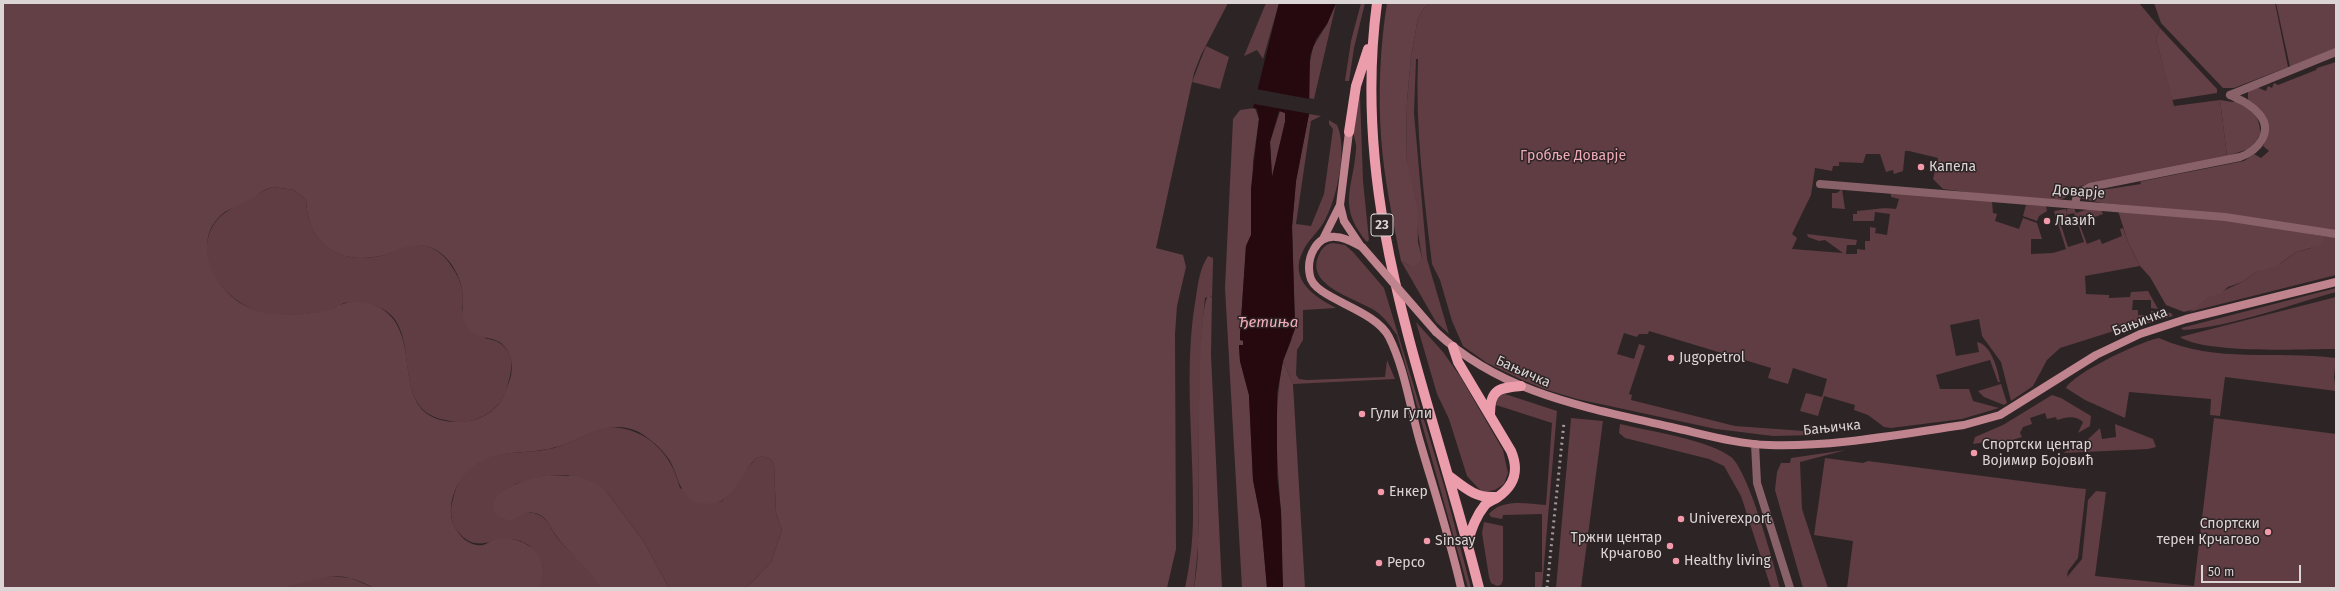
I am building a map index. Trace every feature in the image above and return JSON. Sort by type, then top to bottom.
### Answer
[{"type":"main road","name":"23","points":[[1377,3],[1373,35],[1370,110],[1383,230],[1409,343],[1468,541],[1479,588]]},
{"type":"main road","points":[[1349,132],[1356,86],[1373,35]]},
{"type":"main road","points":[[1453,348],[1458,362],[1511,451],[1516,466],[1513,482],[1497,497],[1487,503],[1480,511],[1468,541]]},
{"type":"main road","points":[[1490,414],[1490,401],[1493,395],[1503,388],[1520,386]]},
{"type":"main road","points":[[1449,476],[1473,495],[1483,498],[1497,497]]},
{"type":"street","points":[[2075,203],[2078,193],[2090,187],[2240,157],[2252,152],[2262,142],[2264,134],[2263,121],[2255,109],[2230,95],[2336,52]]},
{"type":"street","name":"Бањичка","points":[[1349,132],[1340,206],[1344,221],[1362,247],[1436,332],[1453,348],[1489,372],[1520,386],[1574,405],[1755,444],[1802,445],[1838,442],[1964,425],[1985,420],[2004,412],[2096,354],[2140,334],[2186,319],[2336,282]]},
{"type":"street","name":"Доварје","points":[[1820,184],[1949,193],[2035,203],[2075,203],[2225,217],[2336,234]]},
{"type":"street","points":[[1340,206],[1323,239],[1316,247],[1310,259],[1309,272],[1312,282],[1319,289],[1372,317],[1388,336],[1402,374],[1461,588]]},
{"type":"street","name":"Бањичка","points":[[1323,239],[1330,237],[1344,238],[1362,247]]},
{"type":"street","points":[[1755,444],[1757,483],[1790,588]]},
{"type":"green space","points":[[1266,3],[1279,3],[1263,59],[1257,50],[1244,56]]},
{"type":"green space","points":[[1361,3],[1365,3],[1354,48],[1349,81],[1345,81],[1351,41]]},
{"type":"green space","name":"Гробље Доварје","points":[[1431,3],[2139,3],[2160,28],[2156,39],[2174,106],[2220,100],[2227,156],[2080,186],[2065,198],[2057,200],[1997,196],[1943,189],[1933,179],[1938,158],[1909,151],[1905,151],[1903,171],[1894,174],[1893,170],[1886,172],[1880,154],[1866,154],[1863,163],[1839,162],[1839,166],[1833,166],[1832,171],[1815,168],[1811,195],[1792,234],[1797,238],[1792,249],[1843,253],[1825,240],[1819,241],[1808,237],[1807,234],[1857,240],[1856,245],[1847,245],[1846,254],[1857,254],[1857,249],[1865,250],[1865,241],[1870,241],[1870,227],[1876,228],[1875,233],[1887,235],[1890,214],[1875,212],[1874,221],[1853,221],[1853,214],[1857,214],[1857,211],[1882,208],[1896,209],[1899,199],[1891,197],[1891,192],[1992,201],[1993,213],[1997,214],[1995,221],[2019,229],[2023,218],[2037,223],[2042,239],[2031,239],[2031,254],[2053,253],[2066,249],[2054,211],[2066,209],[2066,213],[2067,209],[2074,208],[2076,213],[2088,209],[2101,209],[2103,214],[2079,223],[2087,244],[2100,239],[2102,244],[2122,236],[2120,229],[2123,228],[2140,266],[2085,276],[2086,294],[2109,295],[2109,298],[2130,297],[2131,292],[2148,291],[2158,309],[2151,308],[2151,300],[2133,300],[2132,310],[2138,310],[2138,315],[2151,315],[2151,311],[2171,313],[2173,316],[2142,325],[2117,330],[2060,348],[2047,360],[2033,386],[2011,401],[2001,362],[1982,336],[1979,319],[1950,325],[1956,356],[1979,352],[1977,342],[1982,344],[1990,352],[1993,358],[2000,382],[1998,382],[1990,360],[1936,375],[1940,389],[1969,389],[1973,401],[1999,408],[1962,419],[1891,428],[1884,427],[1868,415],[1854,410],[1855,405],[1824,396],[1818,416],[1800,411],[1806,393],[1822,397],[1827,379],[1793,368],[1788,384],[1768,378],[1771,368],[1649,331],[1648,334],[1639,334],[1637,337],[1624,333],[1617,354],[1634,359],[1639,344],[1645,346],[1629,394],[1632,395],[1631,400],[1735,426],[1804,431],[1806,424],[1817,427],[1819,431],[1816,435],[1773,436],[1716,429],[1577,399],[1544,389],[1487,363],[1463,346],[1452,321],[1440,280],[1432,264],[1421,162],[1417,85],[1418,59],[1416,59],[1414,113],[1427,259],[1449,334],[1436,322],[1401,261],[1410,266],[1422,258],[1406,157],[1407,101],[1411,57],[1418,18],[1424,8]],"holes":[[[2074,213],[2084,242],[2068,247],[2060,222],[2067,219],[2067,215]]]},
{"type":"green space","points":[[1336,4],[1314,99],[1308,98],[1309,67],[1313,47],[1327,24]]},
{"type":"green space","points":[[1206,46],[1229,57],[1220,89],[1192,82]]},
{"type":"green space","points":[[1360,95],[1363,181],[1369,240],[1367,242],[1352,218],[1349,197],[1356,147],[1354,131]]},
{"type":"green space","points":[[1280,111],[1285,113],[1285,122],[1272,177],[1270,142]]},
{"type":"green space","points":[[1309,114],[1321,116],[1311,121],[1296,224],[1311,226],[1324,194],[1333,129],[1329,124],[1329,120],[1337,125],[1340,135],[1341,160],[1337,187],[1329,212],[1322,226],[1303,251],[1299,261],[1299,271],[1301,279],[1312,293],[1336,308],[1303,310],[1303,340],[1297,350],[1296,375],[1299,379],[1307,380],[1385,377],[1387,360],[1395,379],[1293,384],[1283,361],[1291,341],[1295,321],[1292,227],[1296,181]]},
{"type":"green space","points":[[273,187],[294,190],[306,200],[312,228],[319,239],[328,248],[339,254],[365,258],[385,255],[403,247],[423,245],[433,249],[446,258],[460,282],[463,293],[462,310],[475,328],[485,338],[496,341],[508,352],[511,370],[504,395],[496,407],[484,416],[475,420],[462,422],[445,420],[427,413],[416,400],[410,384],[401,331],[392,317],[378,307],[344,303],[330,310],[317,313],[276,315],[260,312],[245,305],[230,295],[219,282],[211,268],[207,252],[209,236],[217,220],[227,211]]},
{"type":"green space","points":[[1842,189],[1845,209],[1832,208],[1832,193],[1837,193]]},
{"type":"green space","points":[[2026,205],[2046,206],[2047,211],[2039,216],[2037,221],[2023,216]]},
{"type":"green space","points":[[2323,236],[2336,237],[2336,275],[2189,312],[2208,298],[2242,282],[2256,272],[2281,263],[2296,252],[2311,248]]},
{"type":"green space","points":[[1333,243],[1345,245],[1353,252],[1384,288],[1445,489],[1471,588],[1468,588],[1397,335],[1377,312],[1336,291],[1320,276],[1316,267],[1318,257],[1324,247]]},
{"type":"green space","points":[[1208,256],[1213,258],[1212,298],[1211,296],[1205,298],[1202,331],[1199,416],[1198,547],[1194,588],[1185,588],[1191,552],[1193,525],[1190,351],[1192,324],[1199,281],[1201,271]]},
{"type":"green space","points":[[2336,288],[2336,292],[2260,315],[2220,325],[2183,330],[2181,328]]},
{"type":"green space","points":[[2336,297],[2336,349],[2279,350],[2232,348],[2211,346],[2180,337]]},
{"type":"green space","points":[[1416,322],[1443,352],[1460,376],[1503,450],[1508,473],[1504,484],[1495,490],[1484,492],[1479,489],[1467,476],[1449,419],[1437,394]]},
{"type":"green space","points":[[2159,338],[2181,346],[2224,354],[2291,355],[2336,358],[2334,377],[2336,391],[2225,377],[2220,416],[2210,415],[2211,399],[2129,392],[2125,418],[2085,400],[2066,388],[2081,374],[2094,366],[2124,351],[2150,340]]},
{"type":"green space","points":[[2001,384],[2007,403],[2004,405],[1984,397],[1978,391]]},
{"type":"green space","points":[[1502,393],[1557,411],[1542,588],[1535,588],[1535,572],[1542,572],[1542,514],[1503,515],[1502,519],[1491,517],[1489,514],[1495,509],[1508,504],[1523,503],[1546,505],[1552,423],[1496,405],[1497,398]]},
{"type":"green space","points":[[2052,395],[2061,398],[2091,416],[2090,426],[2078,433],[2083,422],[2077,418],[2071,417],[2057,420],[2056,417],[2047,419],[2045,413],[2030,418],[2032,424],[2023,427],[2020,433],[2022,437],[1994,446],[1992,441],[1973,444],[1975,437],[2003,425]]},
{"type":"green space","points":[[1571,418],[1603,421],[1581,588],[1556,588]]},
{"type":"green space","points":[[2214,418],[2336,434],[2336,588],[1847,588],[1853,541],[1814,535],[1825,458],[1863,463],[1868,461],[2086,489],[2078,558],[2068,571],[2067,577],[2082,559],[2088,500],[2096,491],[2106,492],[2095,576],[2194,586]]},
{"type":"green space","points":[[1620,424],[1694,441],[1721,451],[1731,457],[1738,466],[1753,498],[1780,588],[1771,588],[1741,496],[1724,466],[1709,459],[1625,438],[1619,433]]},
{"type":"green space","points":[[2115,424],[2153,439],[2156,447],[2148,449],[2063,453],[2085,442],[2100,428],[2102,439],[2116,437]]},
{"type":"green space","points":[[610,427],[635,432],[656,445],[671,464],[680,488],[707,504],[722,501],[756,458],[764,457],[771,460],[774,465],[776,513],[782,530],[771,562],[753,581],[744,588],[669,588],[644,542],[606,491],[568,475],[547,475],[515,484],[494,503],[495,512],[518,517],[520,513],[526,512],[539,515],[544,518],[559,540],[592,574],[600,588],[541,588],[543,567],[538,557],[528,545],[519,540],[510,539],[477,543],[469,541],[461,535],[455,527],[451,514],[453,499],[460,481],[469,468],[480,460],[493,456],[554,448]]},
{"type":"green space","points":[[1846,450],[1800,462],[1802,509],[1828,588],[1803,588],[1775,490],[1777,472],[1781,463],[1790,463],[1791,458]]},
{"type":"green space","points":[[1484,522],[1503,526],[1503,580],[1501,585],[1497,586],[1491,583],[1489,577],[1482,533]]},
{"type":"green space","points":[[330,576],[351,578],[374,588],[283,588],[310,579]]},
{"type":"shaded area","points":[[3,3],[1228,3],[1201,55],[1194,73],[1156,248],[1183,255],[1186,267],[1177,306],[1175,334],[1176,549],[1167,588],[744,588],[753,581],[771,562],[782,530],[776,513],[774,465],[771,460],[764,457],[756,458],[736,487],[724,499],[717,503],[698,503],[691,500],[686,495],[668,458],[651,440],[639,432],[628,428],[617,427],[596,431],[556,447],[493,456],[472,468],[462,478],[456,488],[451,505],[451,515],[452,521],[459,534],[470,543],[476,545],[483,545],[504,538],[526,544],[537,554],[541,561],[543,570],[541,588],[374,588],[349,578],[338,576],[283,588],[3,588]],"holes":[[[273,187],[294,190],[306,200],[312,228],[319,239],[328,248],[338,254],[365,258],[380,256],[406,247],[419,245],[434,249],[446,258],[459,277],[463,300],[462,310],[466,326],[479,336],[498,341],[503,345],[510,356],[512,369],[509,382],[502,399],[491,412],[476,419],[455,422],[434,418],[421,408],[413,393],[403,341],[397,324],[385,311],[375,305],[363,302],[351,302],[339,305],[329,310],[306,314],[273,314],[252,309],[242,304],[223,287],[215,276],[207,252],[208,239],[212,227],[220,216],[228,210]]]},
{"type":"shaded area","points":[[1387,3],[1431,3],[1424,8],[1418,18],[1411,57],[1407,101],[1406,157],[1417,207],[1418,242],[1422,258],[1417,266],[1410,266],[1401,261],[1389,200],[1382,153],[1380,120],[1380,70]]},
{"type":"shaded area","points":[[2154,3],[2275,3],[2288,67],[2234,88],[2223,88],[2161,23]]},
{"type":"shaded area","points":[[2276,3],[2336,3],[2336,49],[2290,67]]},
{"type":"shaded area","points":[[2160,28],[2217,89],[2217,93],[2172,100],[2156,39]]},
{"type":"shaded area","points":[[2336,62],[2336,231],[2234,215],[2103,203],[2082,199],[2082,196],[2089,192],[2141,184],[2140,182],[2143,181],[2244,161],[2254,154],[2261,158],[2269,151],[2263,146],[2267,135],[2248,99],[2248,91],[2256,87],[2266,91],[2268,86],[2272,88],[2274,83],[2278,85],[2316,70],[2317,68]]},
{"type":"shaded area","points":[[2220,100],[2236,101],[2250,110],[2257,118],[2259,122],[2260,134],[2252,148],[2227,156]]},
{"type":"shaded area","points":[[1255,108],[1259,119],[1253,161],[1251,235],[1246,246],[1240,335],[1244,341],[1243,345],[1239,345],[1240,361],[1249,395],[1253,480],[1261,520],[1267,588],[1242,588],[1225,288],[1233,119],[1240,110]]},
{"type":"shaded area","points":[[2118,211],[2230,220],[2323,236],[2324,240],[2321,245],[2296,252],[2275,267],[2256,272],[2242,282],[2228,287],[2220,294],[2208,298],[2195,309],[2184,312],[2166,305],[2150,277],[2140,266],[2128,242]]},
{"type":"shaded area","points":[[1209,295],[1212,298],[1211,355],[1222,588],[1194,588],[1198,551],[1200,370],[1205,307]]},
{"type":"shaded area","points":[[1283,361],[1293,384],[1305,588],[1283,588],[1277,417]]},
{"type":"shaded area","points":[[547,475],[578,476],[598,484],[606,491],[644,542],[669,588],[600,588],[592,575],[560,540],[546,520],[541,516],[529,512],[510,521],[497,516],[494,507],[495,499],[501,493],[509,487],[519,483]]},
{"type":"water","name":"Ђетиња","points":[[1279,3],[1336,3],[1327,24],[1316,39],[1310,56],[1309,114],[1296,181],[1292,227],[1295,329],[1283,361],[1277,393],[1277,476],[1281,512],[1283,588],[1267,588],[1261,520],[1253,480],[1249,395],[1240,361],[1239,345],[1243,345],[1243,341],[1240,340],[1240,335],[1246,246],[1251,235],[1251,188],[1259,119],[1257,109],[1253,108]],"holes":[[[1279,111],[1285,113],[1285,122],[1272,177],[1270,142]]]},
{"type":"pier","points":[[1256,89],[1310,99],[1311,114],[1254,104]]},
{"type":"railway","points":[[1547,588],[1564,422]]},
{"type":"place","name":"Капела","points":[[1921,167]]},
{"type":"place","name":"Лазић","points":[[2047,221]]},
{"type":"place","name":"Jugopetrol","points":[[1671,358]]},
{"type":"place","name":"Гули Гули","points":[[1362,414]]},
{"type":"place","name":"Спортски центар Војимир Бојовић","points":[[1974,453]]},
{"type":"place","name":"Енкер","points":[[1381,492]]},
{"type":"place","name":"Univerexport","points":[[1681,519]]},
{"type":"place","name":"Спортски терен Крчагово","points":[[2268,532]]},
{"type":"place","name":"Sinsay","points":[[1427,541]]},
{"type":"place","name":"Тржни центар Крчагово","points":[[1670,546]]},
{"type":"place","name":"Healthy living","points":[[1676,561]]},
{"type":"place","name":"Pepco","points":[[1379,563]]}]
